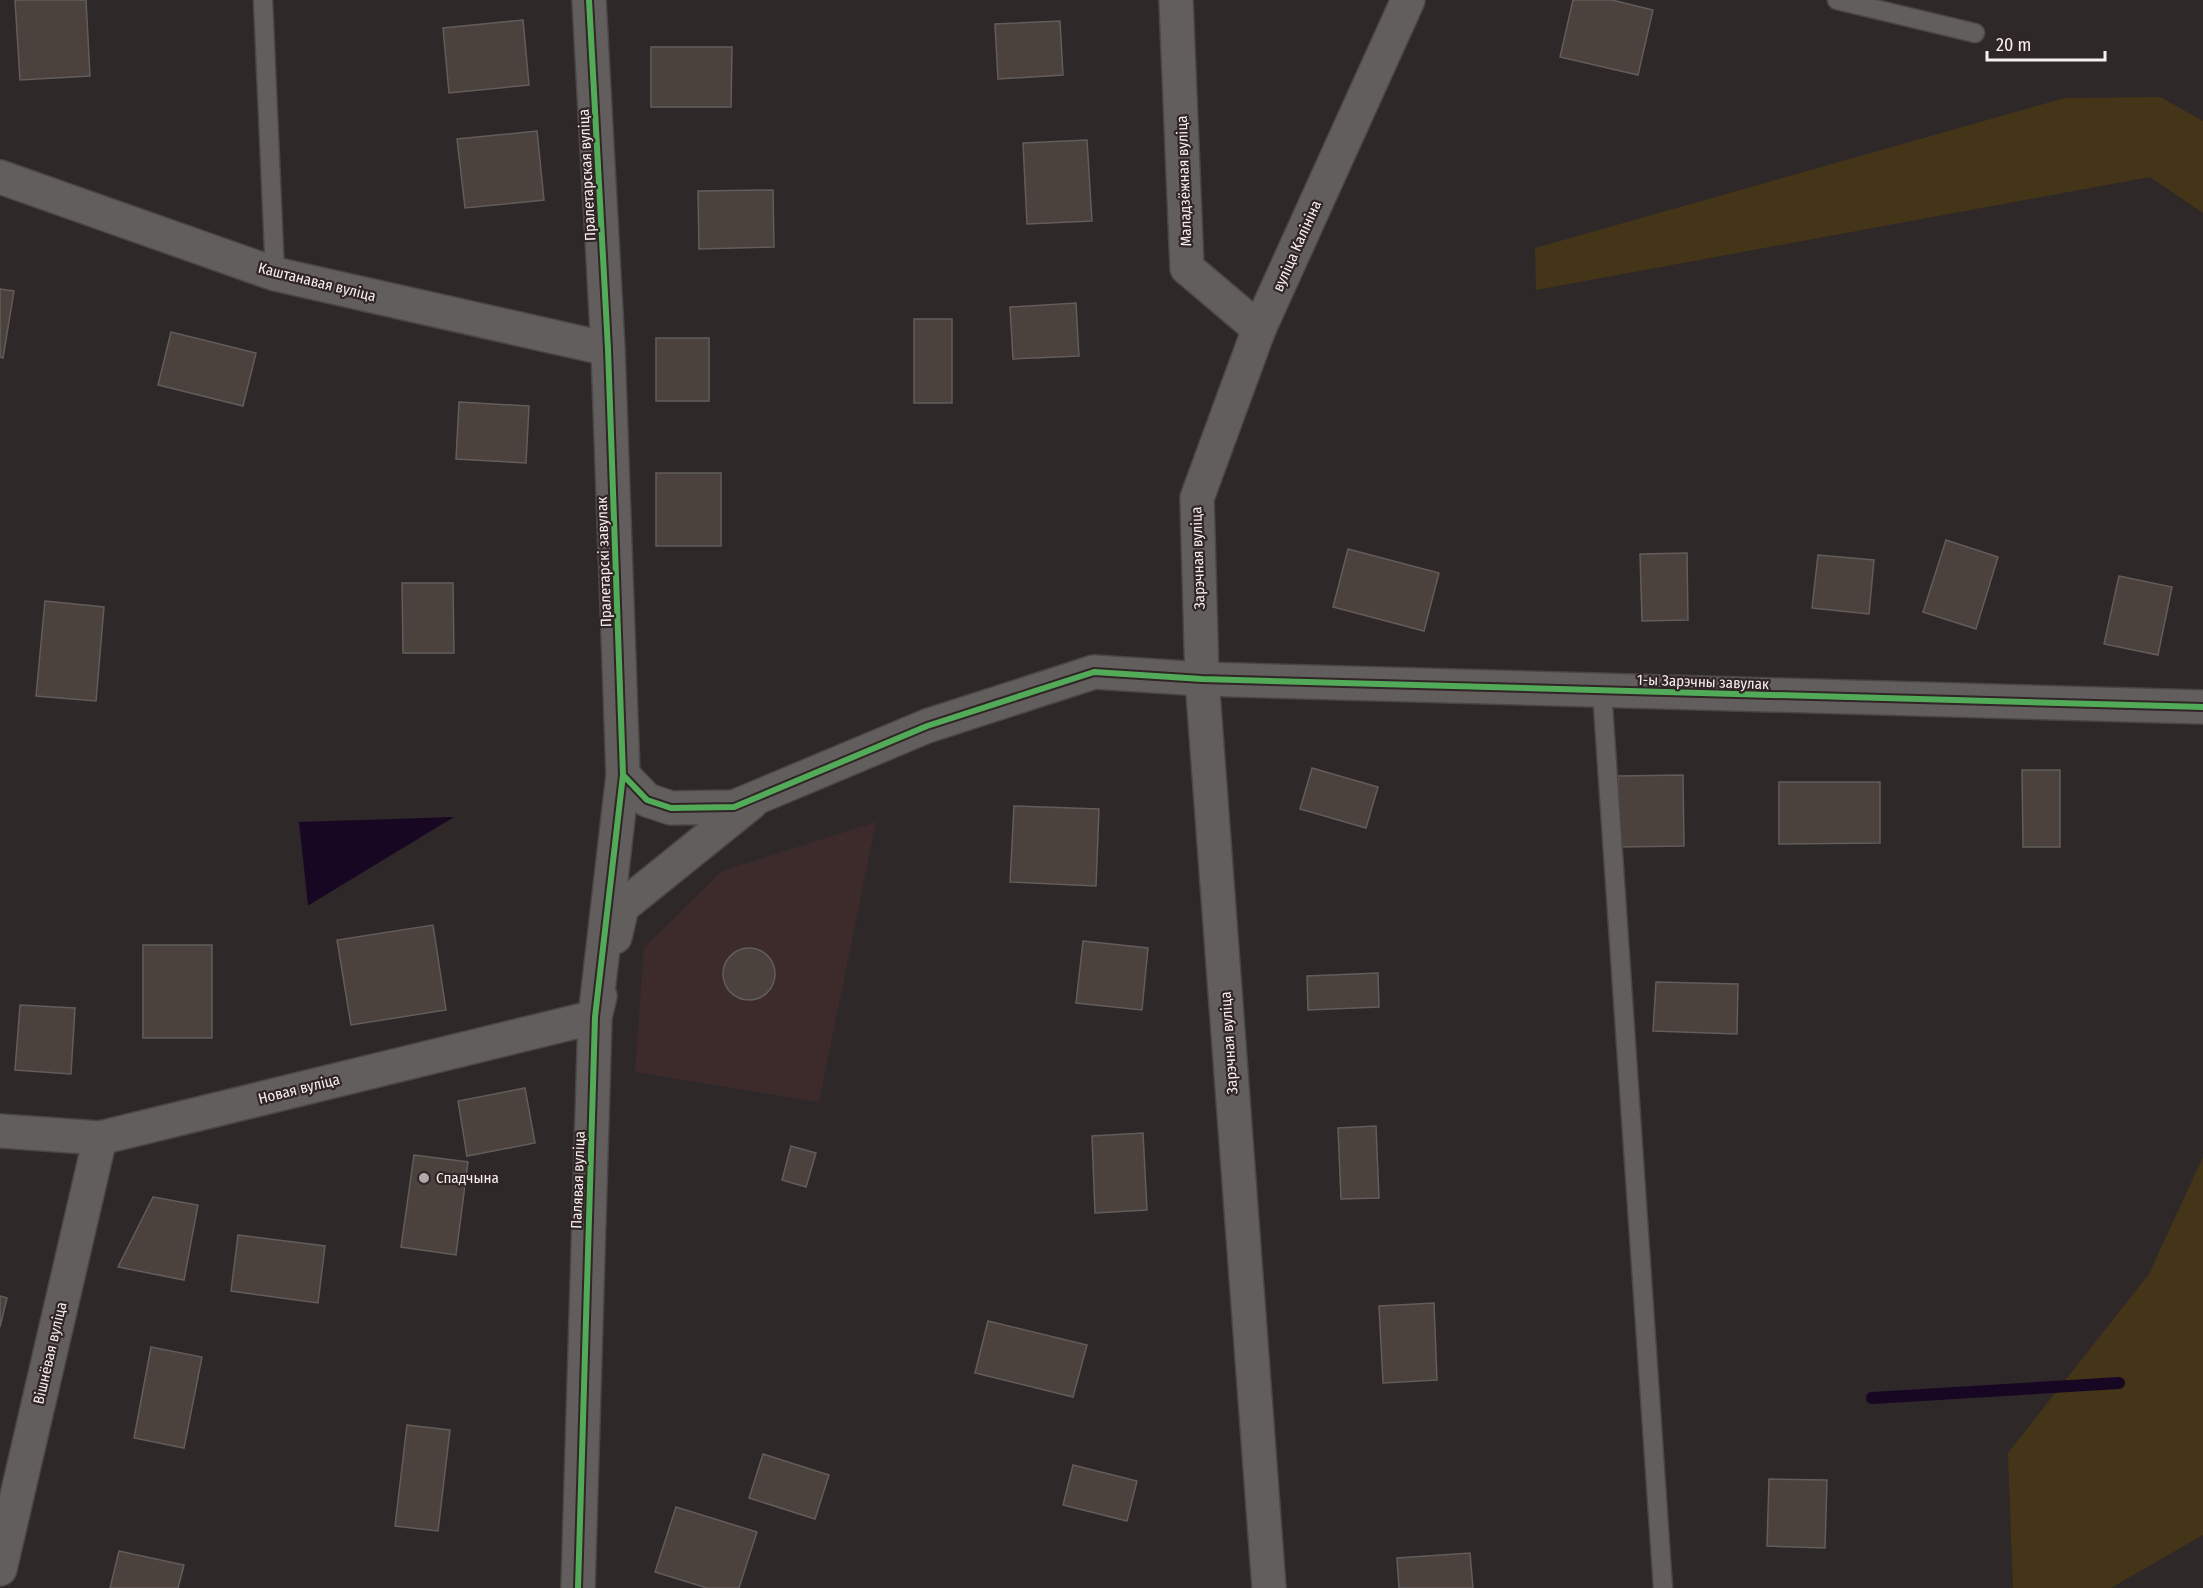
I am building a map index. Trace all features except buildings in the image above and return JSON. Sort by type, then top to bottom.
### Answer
[{"type":"street","name":"Пралетарская вуліца","points":[[590,0],[608,349]]},
{"type":"street","name":"Маладзёжная вуліца","points":[[1176,0],[1187,268],[1260,329]]},
{"type":"street","name":"вуліца Калініна","points":[[1197,498],[1260,329],[1408,0]]},
{"type":"street","name":"Каштанавая вуліца","points":[[0,177],[275,274],[608,349]]},
{"type":"street","name":"Пралетарскі завулак","points":[[608,349],[623,775]]},
{"type":"street","name":"Зарэчная вуліца","points":[[1197,498],[1202,680],[1269,1588]]},
{"type":"street","name":"1-ы Зарэчны завулак","points":[[754,801],[927,726],[1094,672],[1202,680],[2203,707]]},
{"type":"street","points":[[623,775],[647,800],[671,808],[734,807],[754,801]]},
{"type":"street","name":"Палявая вуліца","points":[[578,1588],[595,1017],[623,775]]},
{"type":"street","points":[[595,1017],[622,907],[754,801]]},
{"type":"street","name":"Новая вуліца","points":[[0,1131],[100,1138],[595,1017]]},
{"type":"street","name":"Вішнёвая вуліца","points":[[0,1569],[100,1138]]},
{"type":"lane","points":[[263,0],[275,274]]},
{"type":"lane","points":[[1837,0],[1975,33]]},
{"type":"lane","points":[[1602,691],[1662,1588]]},
{"type":"shaded area","points":[[2160,97],[2203,121],[2203,213],[2150,177],[1536,290],[1535,248],[2065,98]]},
{"type":"shaded area","points":[[454,817],[309,905],[308,905],[299,822]]},
{"type":"shaded area","points":[[876,822],[819,1102],[635,1072],[644,948],[722,871]]},
{"type":"shaded area","points":[[2203,1157],[2203,1535],[2111,1588],[2013,1588],[2008,1453],[2149,1274]]},
{"type":"waterway","points":[[1872,1398],[2119,1383]]},
{"type":"cycle path","points":[[578,1588],[595,1017],[623,775],[608,349],[589,0]]},
{"type":"cycle path","points":[[623,775],[647,800],[671,808],[734,807],[927,726],[1094,672],[1202,679],[2203,707]]},
{"type":"place","name":"Спадчына","points":[[424,1178]]}]
